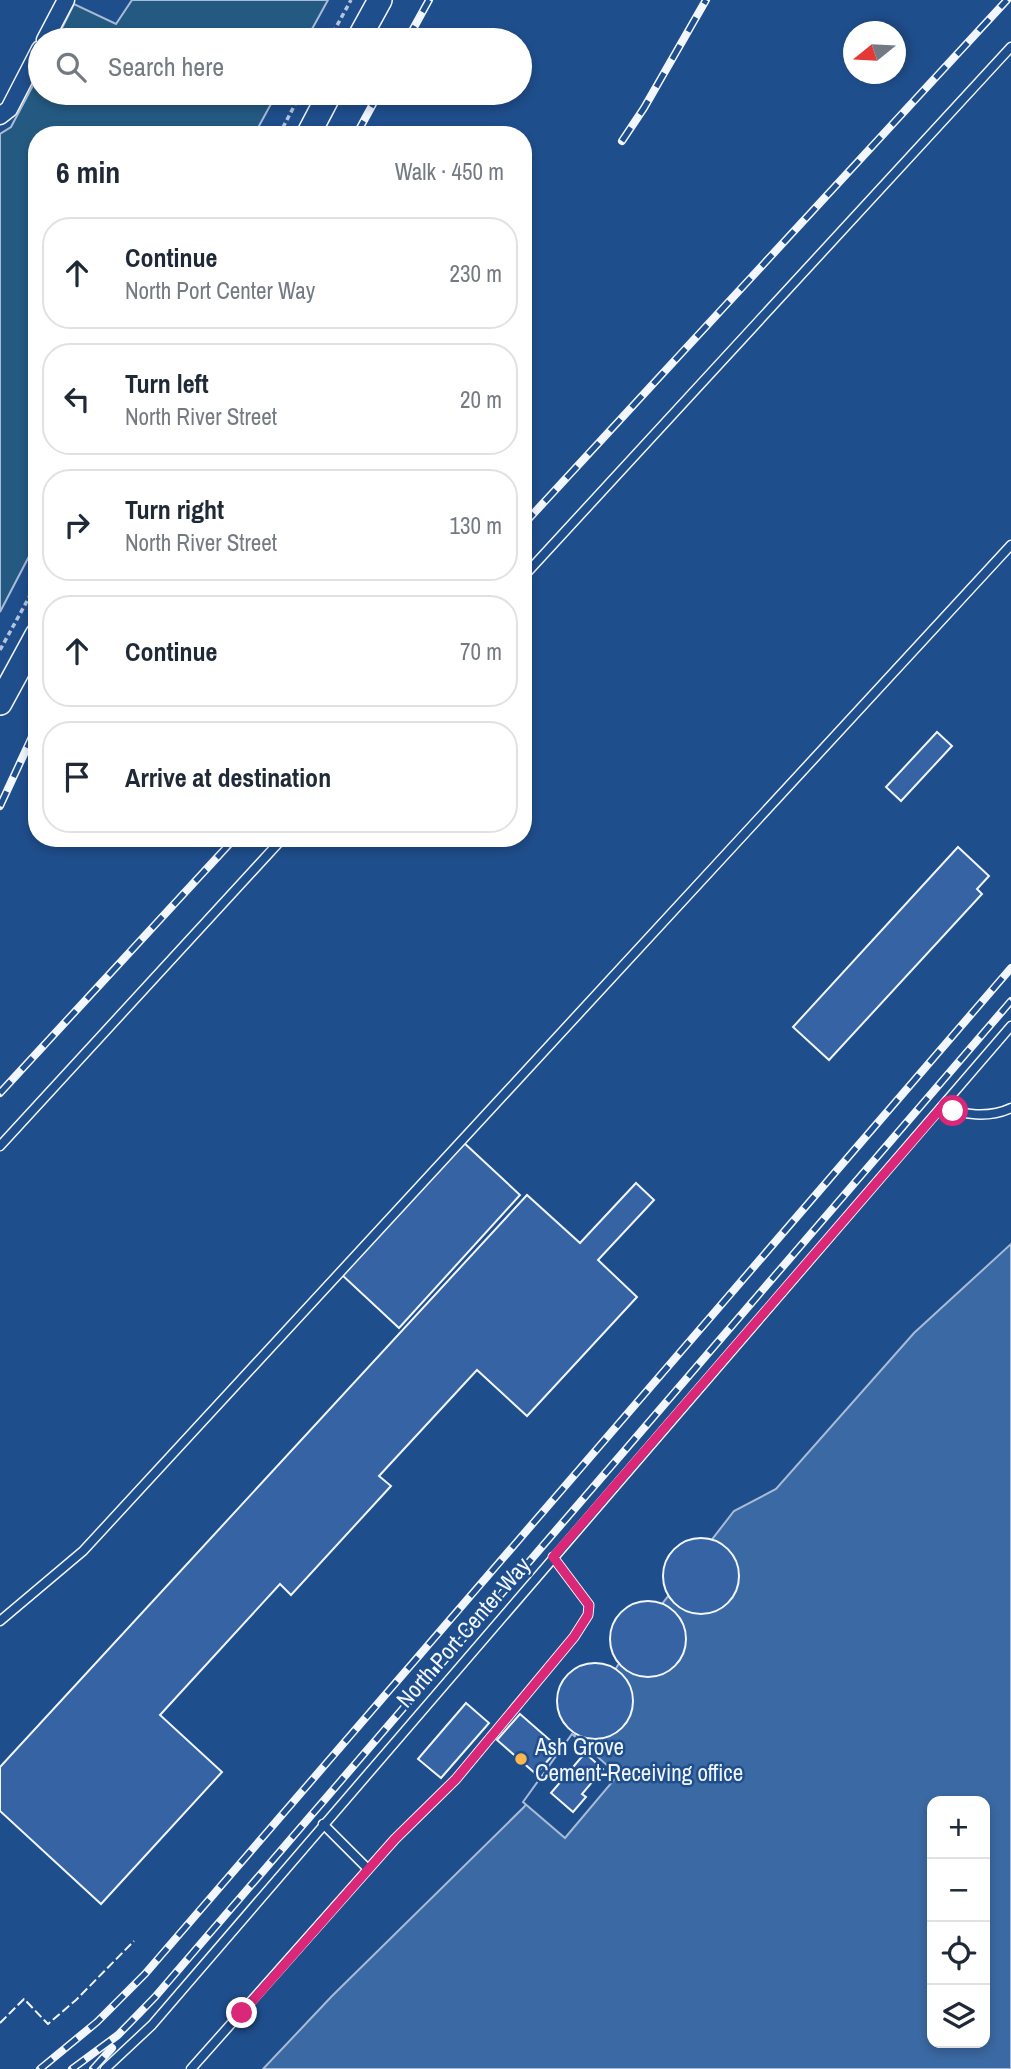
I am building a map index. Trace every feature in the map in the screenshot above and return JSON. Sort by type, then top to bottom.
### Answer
[{"type":"main road","points":[[365,28],[380,0]]},
{"type":"main road","points":[[313,126],[324,105]]},
{"type":"main road","points":[[0,704],[28,652]]},
{"type":"street","points":[[51,28],[66,0]]},
{"type":"street","points":[[0,116],[9,110],[28,73]]},
{"type":"lane","points":[[532,567],[1011,47]]},
{"type":"lane","points":[[0,1621],[83,1551],[1011,545]]},
{"type":"lane","points":[[0,1146],[275,847]]},
{"type":"lane","name":"North Port Center Way","points":[[105,2069],[152,2025],[1011,1026]]},
{"type":"lane","points":[[941,1108],[978,1115],[994,1114],[1011,1108]]},
{"type":"lane","points":[[191,2069],[368,1869],[456,1779],[574,1637],[588,1615],[589,1605],[553,1557]]},
{"type":"lane","points":[[323,1824],[368,1869]]},
{"type":"path","points":[[336,28],[351,0]]},
{"type":"path","points":[[284,126],[295,105]]},
{"type":"path","points":[[0,650],[28,599]]},
{"type":"shaded area","points":[[132,0],[328,0],[313,28],[62,28],[74,4],[116,24]]},
{"type":"shaded area","points":[[28,95],[28,105],[270,105],[259,126],[28,126],[28,558],[0,612],[0,134],[11,127]]},
{"type":"shaded area","points":[[1011,1244],[1011,2069],[263,2069],[332,1996],[524,1807],[570,1743],[631,1644],[734,1511],[776,1489],[914,1333]]},
{"type":"pier","points":[[572,1734],[618,1775],[565,1838],[523,1802]]},
{"type":"building","points":[[937,732],[952,746],[901,801],[886,787]]},
{"type":"building","points":[[958,847],[989,876],[977,889],[982,894],[829,1060],[793,1027]]},
{"type":"building","points":[[462,1141],[520,1195],[399,1328],[341,1274]]},
{"type":"building","points":[[636,1183],[654,1200],[598,1260],[637,1297],[527,1416],[477,1370],[379,1476],[391,1486],[291,1595],[280,1584],[160,1715],[222,1772],[101,1904],[0,1811],[0,1767],[527,1195],[580,1243]]},
{"type":"building","points":[[701,1538],[715,1541],[728,1549],[736,1562],[739,1576],[736,1590],[728,1603],[715,1611],[701,1614],[687,1611],[674,1603],[666,1590],[663,1576],[666,1562],[674,1549],[687,1541]]},
{"type":"building","points":[[648,1601],[662,1604],[675,1612],[683,1625],[686,1639],[683,1653],[675,1666],[662,1674],[648,1677],[634,1674],[621,1666],[613,1653],[610,1639],[613,1625],[621,1612],[634,1604]]},
{"type":"building","points":[[595,1663],[609,1666],[622,1674],[630,1687],[633,1701],[630,1715],[622,1728],[609,1736],[595,1739],[581,1736],[568,1728],[560,1715],[557,1701],[560,1687],[568,1674],[581,1666]]},
{"type":"building","points":[[466,1703],[489,1723],[441,1778],[418,1759]]},
{"type":"building","points":[[520,1714],[559,1748],[536,1774],[497,1740]]},
{"type":"building","points":[[585,1753],[603,1769],[582,1794],[586,1797],[573,1812],[551,1793]]},
{"type":"railway","points":[[414,28],[429,0]]},
{"type":"railway","points":[[622,141],[706,0]]},
{"type":"railway","points":[[532,515],[1007,0]]},
{"type":"railway","points":[[361,126],[372,105]]},
{"type":"railway","points":[[0,806],[28,745]]},
{"type":"railway","points":[[0,1093],[227,847]]},
{"type":"railway","points":[[40,2069],[97,2022],[145,1974],[1011,968]]},
{"type":"railway","points":[[72,2069],[118,2035],[155,1997],[1011,1001]]},
{"type":"railway","points":[[93,2069],[112,2048]]},
{"type":"fence","points":[[0,2023],[24,1999],[48,2024],[76,2000],[134,1941]]},
{"type":"place","name":"Ash Grove Cement-Receiving office","points":[[521,1759]]},
{"type":"route","points":[[242,2013],[395,1839],[456,1779],[574,1637],[588,1615],[589,1605],[553,1557],[941,1108],[953,1111]]}]
